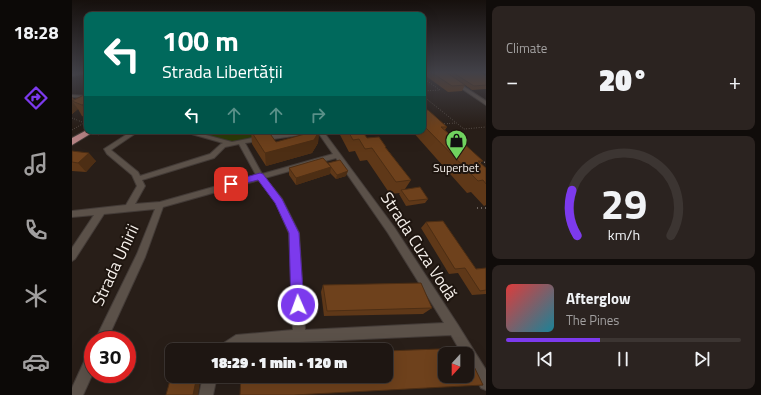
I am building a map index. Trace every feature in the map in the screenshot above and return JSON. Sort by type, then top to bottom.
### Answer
[{"type":"main road","points":[[72,142],[86,134]]},
{"type":"street","points":[[467,90],[486,103]]},
{"type":"street","points":[[72,96],[84,97]]},
{"type":"street","points":[[129,208],[141,186],[135,174],[109,153],[108,149],[131,134]]},
{"type":"street","points":[[196,134],[230,143]]},
{"type":"street","points":[[138,179],[212,156],[223,145],[230,143],[298,134]]},
{"type":"street","name":"Strada Cuza Vodă","points":[[321,134],[346,166],[391,230],[454,329],[486,383]]},
{"type":"street","points":[[241,142],[260,176],[279,202],[294,233],[299,336]]},
{"type":"street","points":[[72,214],[160,205],[337,155]]},
{"type":"street","name":"Strada Unirii","points":[[105,331],[154,225],[160,205]]},
{"type":"street","points":[[72,256],[102,210]]},
{"type":"street","points":[[233,343],[236,341],[299,336],[454,329]]},
{"type":"street","points":[[76,395],[84,378]]},
{"type":"street","points":[[206,395],[209,383]]},
{"type":"path","points":[[426,99],[464,129],[486,127]]},
{"type":"path","points":[[72,118],[84,122]]},
{"type":"path","points":[[72,130],[84,122]]},
{"type":"path","points":[[436,125],[456,123]]},
{"type":"path","points":[[475,163],[486,162]]},
{"type":"path","points":[[477,208],[486,208]]},
{"type":"green space","points":[[196,134],[297,134],[230,143]]},
{"type":"building","points":[[84,95],[84,104],[82,105],[72,101]]},
{"type":"building","points":[[426,110],[428,110],[447,127],[441,127],[456,140],[460,140],[483,161],[478,161],[486,168],[486,184],[483,180],[478,181],[426,128]]},
{"type":"building","points":[[253,134],[270,134],[276,142],[305,134],[317,134],[314,140],[265,153]]},
{"type":"building","points":[[350,134],[364,134],[367,138],[379,137],[411,180],[396,182],[372,148],[365,149],[359,139],[353,140]]},
{"type":"building","points":[[72,151],[89,153],[78,163],[72,162]]},
{"type":"building","points":[[323,158],[331,167],[296,178],[289,168]]},
{"type":"building","points":[[340,160],[348,171],[337,175],[328,163]]},
{"type":"building","points":[[420,187],[428,199],[409,201],[401,190]]},
{"type":"building","points":[[443,221],[476,269],[486,268],[486,290],[480,291],[465,268],[455,269],[426,222]]},
{"type":"building","points":[[421,283],[432,308],[327,311],[323,285]]},
{"type":"building","points":[[438,349],[438,383],[474,383],[474,366],[483,385],[294,395],[240,395],[241,383],[393,383],[393,351]]},
{"type":"building","points":[[169,383],[196,383],[193,395],[166,395]]},
{"type":"place","name":"Superbet","points":[[456,160]]},
{"type":"route","points":[[231,184],[260,176],[279,202],[294,233],[298,305]]}]
